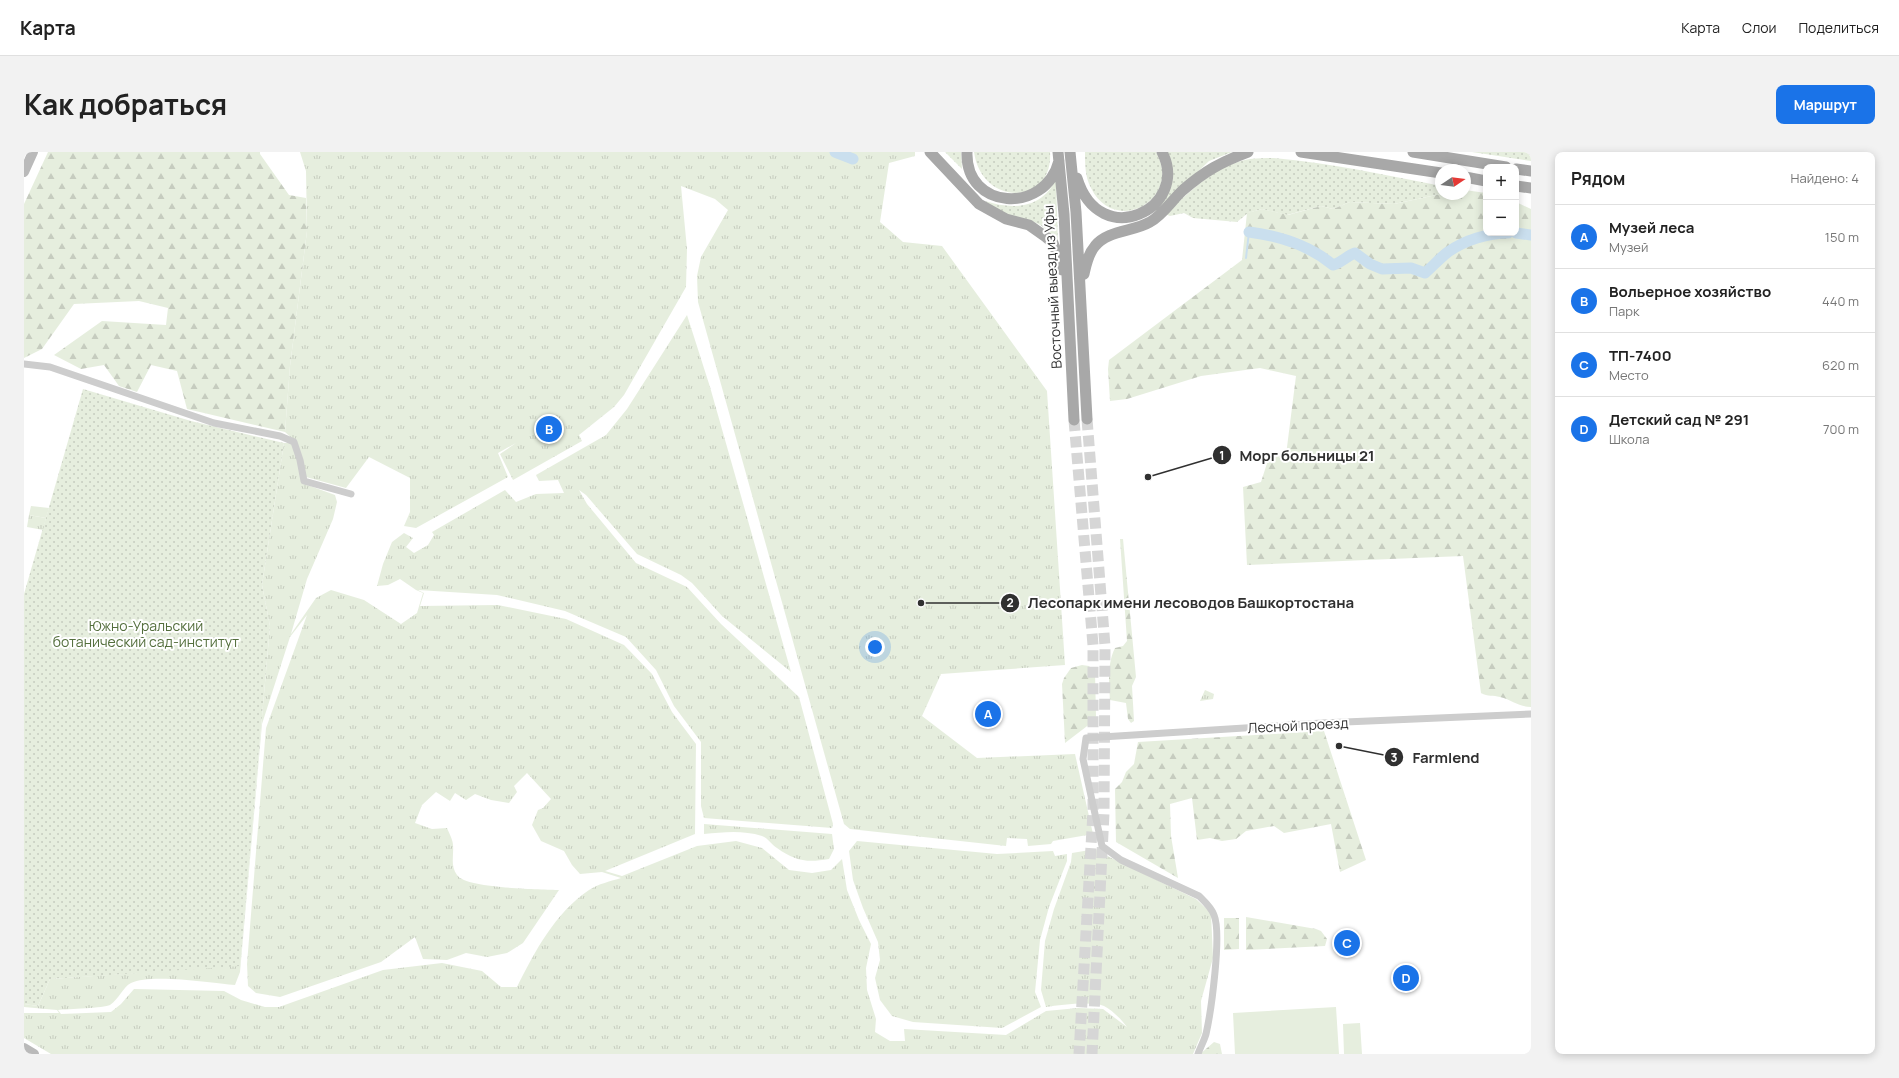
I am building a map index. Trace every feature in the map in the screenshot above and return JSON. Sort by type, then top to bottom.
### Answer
[{"type":"main road","points":[[24,172],[33,152]]},
{"type":"main road","points":[[930,152],[979,204],[1006,219],[1029,225],[1053,243],[1067,289]]},
{"type":"main road","points":[[967,152],[967,166],[979,186],[996,196],[1007,199],[1018,199],[1037,192],[1049,180],[1057,167],[1059,156]]},
{"type":"main road","points":[[1070,154],[1081,190],[1087,201],[1097,209],[1110,216],[1124,218],[1136,216],[1144,212],[1152,207],[1161,196],[1164,189],[1167,172],[1162,152]]},
{"type":"main road","points":[[1080,289],[1086,261],[1094,246],[1103,239],[1115,233],[1140,227],[1152,221],[1183,190],[1212,167],[1248,152]]},
{"type":"main road","points":[[1301,152],[1435,172]]},
{"type":"main road","points":[[1413,152],[1487,164]]},
{"type":"main road","name":"Восточный выезд из Уфы","points":[[1070,154],[1076,212],[1087,419]]},
{"type":"main road","name":"Восточный выезд из Уфы","points":[[1059,156],[1064,214],[1074,420]]},
{"type":"main road","points":[[1519,169],[1531,171]]},
{"type":"main road","points":[[1471,178],[1483,180]]},
{"type":"main road","points":[[1519,186],[1531,188]]},
{"type":"main road","points":[[24,1048],[34,1054]]},
{"type":"street","points":[[24,364],[50,367],[214,423],[280,436],[294,442],[300,460],[304,481],[351,494]]},
{"type":"street","name":"Лесной проезд","points":[[1198,1054],[1205,1035],[1212,1001],[1215,961],[1214,916],[1208,905],[1199,896],[1121,860],[1102,846],[1083,759],[1086,738],[1402,719],[1531,714]]},
{"type":"green space","points":[[48,152],[260,152],[289,195],[306,198],[307,231],[290,366],[285,432],[187,409],[177,371],[151,365],[137,392],[119,386],[104,365],[81,369],[54,355],[102,321],[166,325],[168,308],[139,301],[74,304],[42,349],[24,358],[24,204]]},
{"type":"green space","points":[[300,152],[915,152],[915,156],[889,163],[880,222],[903,242],[942,246],[1047,391],[1065,665],[941,674],[922,716],[977,758],[1075,754],[1093,834],[1053,841],[1051,844],[1028,846],[1027,839],[1007,838],[1006,846],[850,829],[844,824],[698,302],[697,276],[701,257],[728,210],[715,199],[681,186],[687,249],[686,287],[624,395],[614,407],[579,435],[582,441],[513,480],[500,454],[516,443],[498,453],[508,477],[416,528],[404,526],[410,512],[410,478],[369,457],[346,488],[306,477],[302,483],[335,495],[337,502],[333,519],[307,579],[291,634],[316,598],[331,590],[364,600],[401,624],[417,613],[423,593],[416,590],[400,579],[388,585],[377,586],[383,564],[392,542],[404,533],[413,538],[406,547],[414,553],[428,545],[434,535],[432,532],[505,490],[516,502],[536,494],[564,493],[558,480],[539,481],[536,475],[606,435],[627,409],[687,315],[710,387],[791,672],[722,616],[692,583],[681,575],[637,554],[586,495],[579,490],[587,504],[636,563],[687,587],[721,624],[799,697],[833,824],[832,828],[704,818],[701,806],[701,742],[674,706],[656,670],[626,637],[565,611],[497,595],[418,590],[424,593],[420,606],[498,605],[566,619],[624,645],[652,674],[672,712],[696,744],[695,834],[605,871],[622,876],[697,846],[736,841],[762,848],[789,870],[812,873],[831,870],[842,859],[847,890],[859,920],[871,944],[866,968],[867,990],[876,1019],[875,1032],[890,1041],[905,1041],[904,1029],[1006,1035],[1046,1011],[1078,1008],[1103,1009],[1127,1027],[1120,1018],[1104,1006],[1076,1004],[1046,1007],[1041,990],[1045,941],[1054,909],[1071,862],[1072,853],[1096,849],[1097,851],[1196,899],[1211,913],[1213,958],[1201,1001],[1202,1033],[1193,1054],[51,1054],[24,1038],[24,1013],[59,1013],[57,1010],[24,1007],[24,1004],[38,1006],[50,979],[240,966],[270,626],[262,585],[284,443],[297,443],[285,432],[290,366],[307,231],[306,171]],"holes":[[[307,615],[266,728],[247,964],[248,986],[256,993],[280,997],[381,962],[415,937],[423,959],[447,960],[466,953],[487,957],[507,953],[523,943],[559,890],[488,886],[463,880],[457,875],[454,868],[453,843],[447,828],[432,829],[415,823],[422,805],[436,792],[450,801],[455,793],[466,800],[475,794],[491,800],[509,803],[517,792],[514,786],[527,773],[551,799],[543,808],[538,810],[532,825],[541,841],[564,851],[572,865],[580,874],[602,872],[621,878],[589,890],[566,910],[547,934],[517,987],[501,987],[482,971],[442,963],[383,970],[279,1007],[265,1007],[241,1000],[224,991],[134,989],[121,1004],[111,1012],[61,1014],[58,1010],[94,1008],[110,1005],[128,985],[140,980],[167,979],[235,985],[240,972],[262,724],[290,637]]]},
{"type":"green space","points":[[945,152],[961,152],[962,169]]},
{"type":"green space","points":[[974,152],[1050,152],[1048,170],[1041,182],[1030,190],[1016,193],[1003,191],[990,183],[980,170]]},
{"type":"green space","points":[[1085,152],[1156,152],[1162,169],[1161,184],[1154,197],[1143,206],[1129,211],[1115,210],[1102,202],[1091,188],[1086,175]]},
{"type":"green space","points":[[1166,152],[1232,152],[1209,161],[1156,212],[1153,210],[1165,199]]},
{"type":"green space","points":[[1472,152],[1525,152],[1531,153],[1531,161]]},
{"type":"green space","points":[[1259,158],[1295,160],[1337,166],[1435,185],[1435,195],[1394,204],[1350,202],[1333,209],[1321,206],[1287,215],[1262,209],[1248,213],[1237,222],[1193,218],[1184,213],[1170,216],[1165,214],[1193,189],[1214,173],[1238,162]]},
{"type":"green space","points":[[1056,179],[1058,245],[1040,225],[1004,213],[985,201],[1006,206],[1026,205],[1035,202],[1043,196],[1050,189]]},
{"type":"green space","points":[[1471,191],[1483,193],[1483,236],[1519,236],[1519,203],[1531,209],[1531,707],[1523,706],[1504,698],[1481,693],[1463,556],[1247,565],[1243,487],[1261,482],[1269,457],[1286,455],[1296,376],[1260,368],[1201,376],[1127,399],[1110,401],[1108,369],[1109,360],[1242,260],[1247,213],[1262,209],[1288,215],[1321,206],[1333,209],[1350,202],[1394,204],[1435,195],[1435,200],[1471,200]]},
{"type":"green space","name":"Южно-Уральский ботанический сад-институт","points":[[83,389],[191,421],[284,443],[262,585],[270,626],[240,967],[50,979],[38,1006],[24,1004],[24,594]]},
{"type":"green space","points":[[31,506],[49,508],[46,518],[29,515]]},
{"type":"green space","points":[[29,515],[46,518],[43,530],[27,527]]},
{"type":"green space","points":[[1120,539],[1123,539],[1136,677],[1132,686],[1134,721],[1131,723],[1128,719],[1126,703],[1110,700],[1109,674],[1112,654],[1115,648],[1123,646],[1127,641]]},
{"type":"green space","points":[[1082,665],[1089,666],[1095,672],[1096,716],[1095,720],[1065,743],[1062,684],[1071,668]]},
{"type":"green space","points":[[1205,690],[1214,694],[1213,699],[1200,701]]},
{"type":"green space","points":[[1324,731],[1366,860],[1340,872],[1331,824],[1284,833],[1274,826],[1246,831],[1236,839],[1222,841],[1210,838],[1197,840],[1192,798],[1170,804],[1171,836],[1178,878],[1116,842],[1115,789],[1122,782],[1126,772],[1134,764],[1138,742]]},
{"type":"green space","points":[[704,824],[832,834],[834,849],[829,859],[814,861],[802,860],[790,856],[775,847],[766,838],[755,834],[726,832],[704,834]]},
{"type":"green space","points":[[857,841],[997,854],[1053,851],[1055,856],[1067,854],[1067,861],[1049,907],[1040,940],[1035,992],[1041,1007],[1002,1028],[913,1022],[892,1016],[880,1000],[875,978],[880,960],[878,942],[853,880],[849,851]]},
{"type":"green space","points":[[1246,917],[1316,929],[1321,931],[1327,939],[1325,946],[1246,950]]},
{"type":"green space","points":[[1224,918],[1239,918],[1239,949],[1224,950]]},
{"type":"green space","points":[[1336,1007],[1339,1054],[1235,1054],[1233,1013]]},
{"type":"green space","points":[[1360,1023],[1362,1054],[1344,1054],[1343,1024]]},
{"type":"green space","points":[[1214,1042],[1220,1044],[1222,1054],[1200,1054]]},
{"type":"waterway","points":[[835,152],[853,159]]},
{"type":"waterway","points":[[1246,258],[1249,232]]},
{"type":"waterway","points":[[1249,232],[1294,242],[1314,252],[1333,265],[1355,253],[1370,264],[1382,269],[1411,268],[1425,273],[1448,252],[1462,244],[1485,236]]},
{"type":"waterway","points":[[1519,233],[1531,235]]},
{"type":"tunnel","points":[[1087,419],[1105,646],[1104,813],[1092,1054]]},
{"type":"tunnel","points":[[1074,420],[1093,645],[1093,812],[1079,1054]]},
{"type":"place","name":"Вольерное хозяйство","points":[[549,429]]},
{"type":"place","name":"Морг больницы 21","points":[[1148,477]]},
{"type":"place","name":"Лесопарк имени лесоводов Башкортостана","points":[[921,603]]},
{"type":"place","name":"Музей леса","points":[[988,714]]},
{"type":"place","name":"Farmlend","points":[[1339,746]]},
{"type":"place","name":"ТП-7400","points":[[1347,943]]},
{"type":"place","name":"Детский сад № 291","points":[[1406,978]]}]
